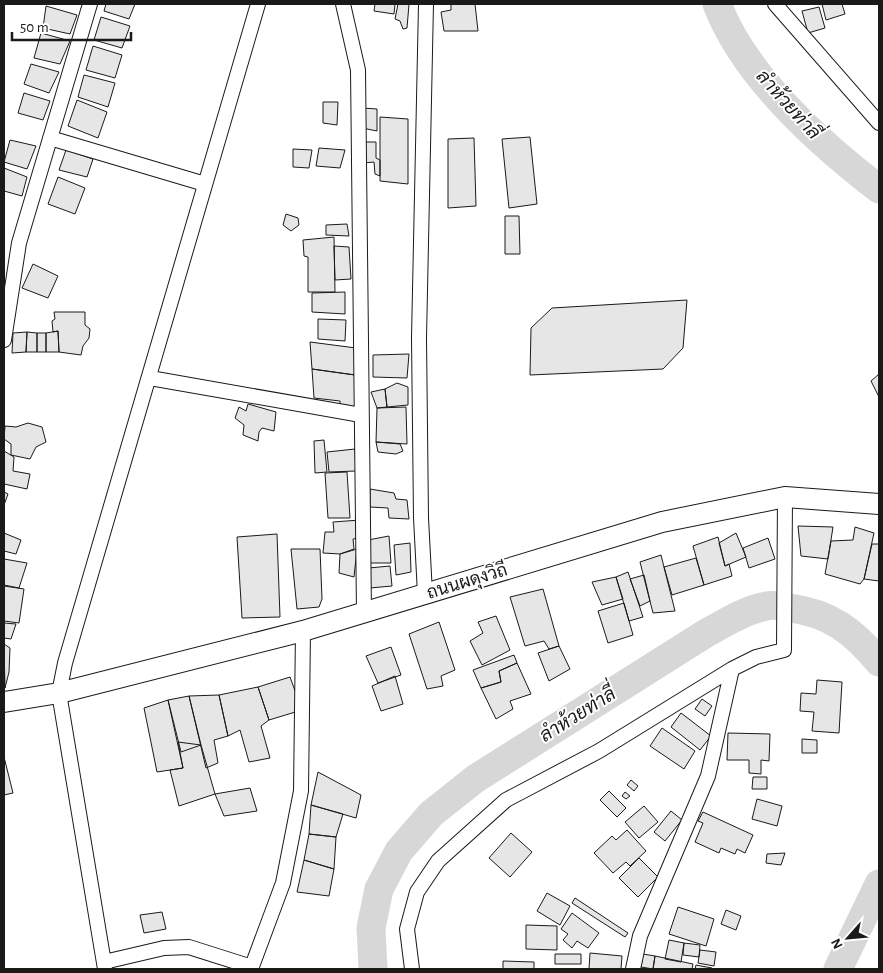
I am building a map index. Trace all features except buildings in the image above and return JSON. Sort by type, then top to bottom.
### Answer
[{"type":"main road","name":"ถนนผดุงวิถี","points":[[59,693],[303,631],[662,522],[785,497],[879,504]]},
{"type":"main road","points":[[4,702],[59,693]]},
{"type":"main road","points":[[4,714],[59,693]]},
{"type":"street","points":[[4,340],[19,243],[90,4]]},
{"type":"street","points":[[258,4],[65,663],[59,693],[105,966],[164,948],[189,947],[252,968],[283,884],[301,791],[303,631]]},
{"type":"street","points":[[344,4],[358,70],[364,613]]},
{"type":"street","points":[[425,594],[421,518],[419,338],[426,4]]},
{"type":"street","points":[[775,4],[879,123]]},
{"type":"street","points":[[50,138],[205,184]]},
{"type":"street","points":[[150,378],[361,415]]},
{"type":"street","points":[[412,969],[407,929],[418,892],[438,861],[506,800],[599,751],[732,669],[756,657],[784,650],[785,497]]},
{"type":"street","points":[[633,969],[640,936],[708,776],[732,669]]},
{"type":"waterway","name":"ลำห้วยท่าลี่","points":[[717,4],[730,31],[746,57],[786,107],[832,151],[879,189]]},
{"type":"waterway","name":"ลำห้วยท่าลี่","points":[[373,969],[371,928],[379,889],[399,851],[431,814],[475,779],[708,632],[751,610],[770,605],[778,606],[817,614],[829,619],[850,633],[879,662]]},
{"type":"waterway","name":"ลำห้วยท่าลี่","points":[[838,969],[879,884]]}]
